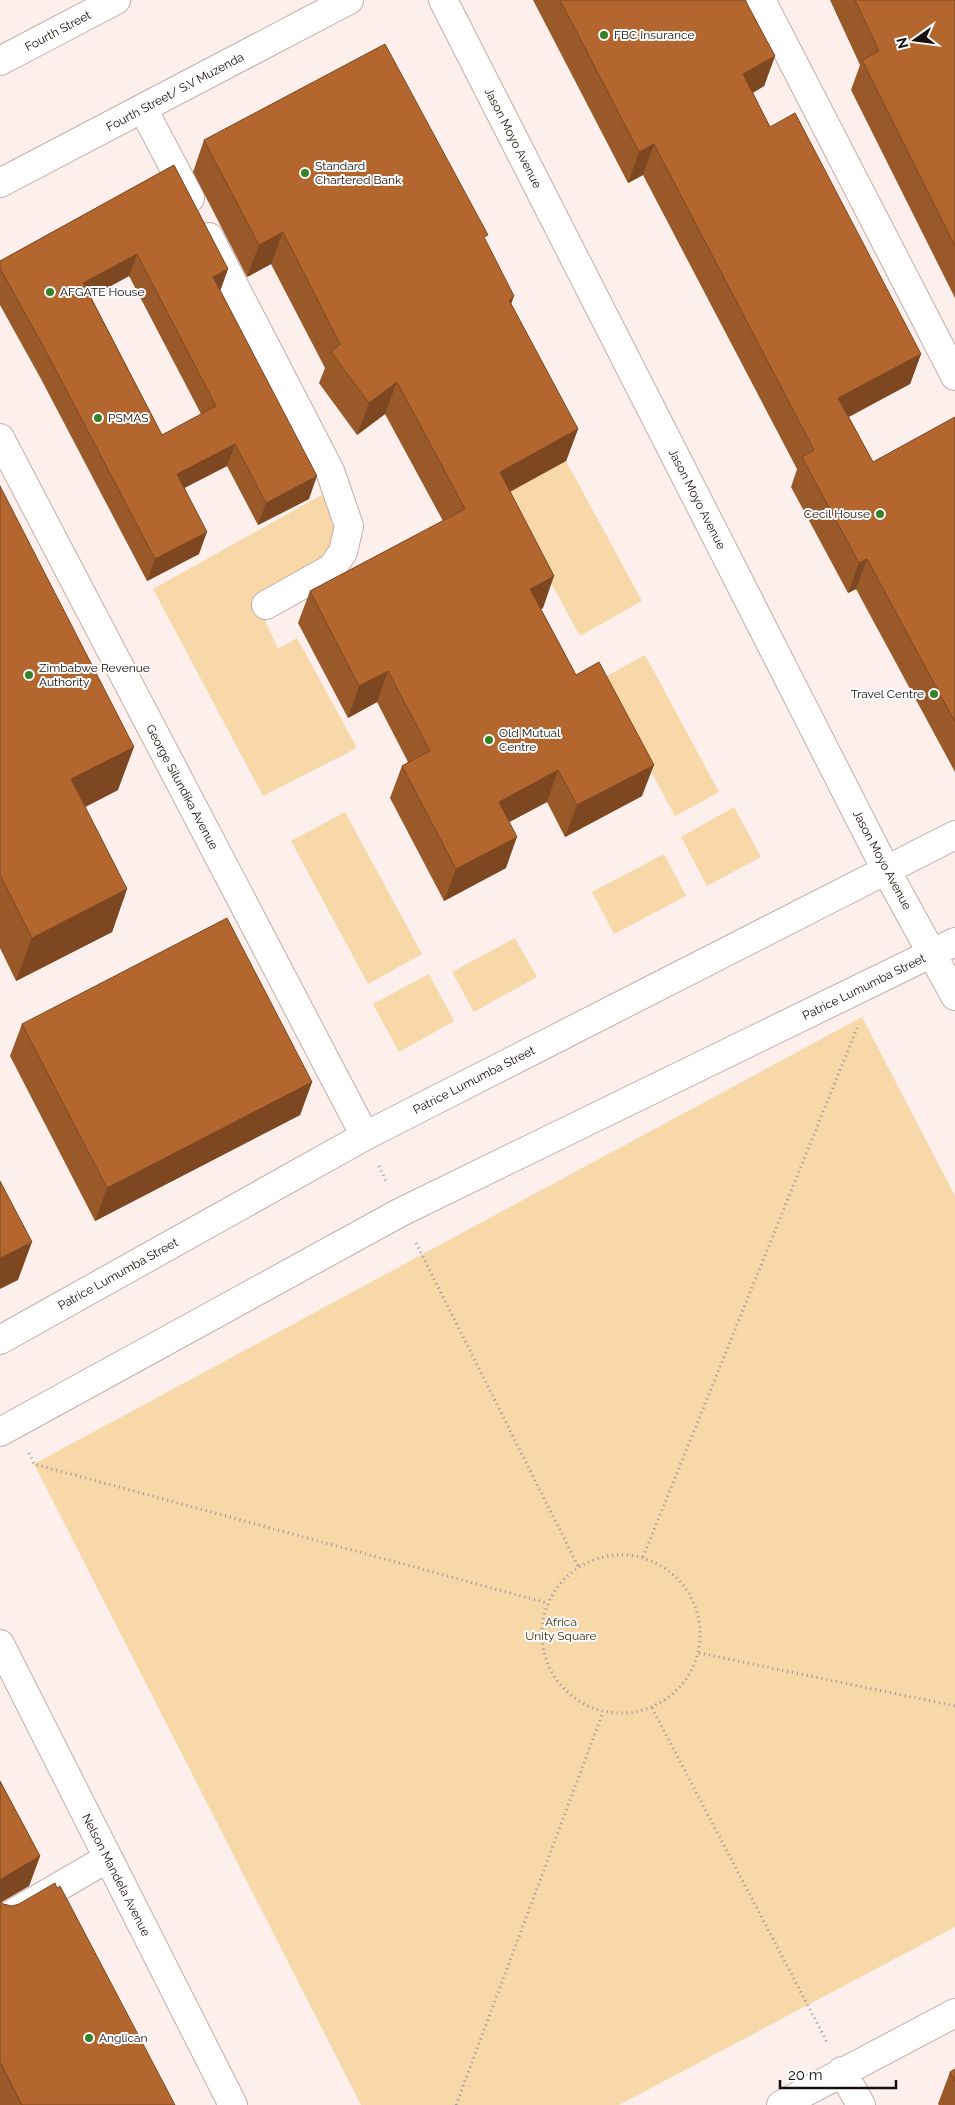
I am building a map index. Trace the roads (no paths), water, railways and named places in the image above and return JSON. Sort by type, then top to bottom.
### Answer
[{"type":"street","name":"Fourth Street","points":[[0,61],[116,0]]},
{"type":"street","name":"Fourth Street/ S.V Muzenda","points":[[0,183],[349,0]]},
{"type":"street","name":"Jason Moyo Avenue","points":[[443,0],[886,870],[943,948],[955,996]]},
{"type":"street","points":[[761,0],[955,376]]},
{"type":"street","points":[[143,109],[330,470],[350,526],[343,552],[332,568],[266,605]]},
{"type":"street","name":"George Silundika Avenue","points":[[0,438],[364,1136]]},
{"type":"street","name":"Patrice Lumumba Street","points":[[0,1340],[364,1136],[955,835]]},
{"type":"street","name":"Patrice Lumumba Street","points":[[8,1428],[400,1212],[943,948]]},
{"type":"street","name":"Nelson Mandela Avenue","points":[[0,1644],[233,2105]]},
{"type":"street","points":[[0,1921],[108,1858]]},
{"type":"street","points":[[781,2105],[842,2071],[955,2013]]},
{"type":"street","points":[[842,2071],[861,2105]]},
{"type":"place","name":"FBC Insurance","points":[[604,35]]},
{"type":"place","name":"Standard Chartered Bank","points":[[305,173]]},
{"type":"place","name":"AFGATE House","points":[[50,292]]},
{"type":"place","name":"PSMAS","points":[[98,418]]},
{"type":"place","name":"Cecil House","points":[[880,514]]},
{"type":"place","name":"Zimbabwe Revenue Authority","points":[[29,675]]},
{"type":"place","name":"Travel Centre","points":[[934,694]]},
{"type":"place","name":"Old Mutual Centre","points":[[489,740]]},
{"type":"place","name":"Anglican","points":[[89,2038]]},
{"type":"park label","name":"Africa Unity Square","points":[[561,1629]]}]
